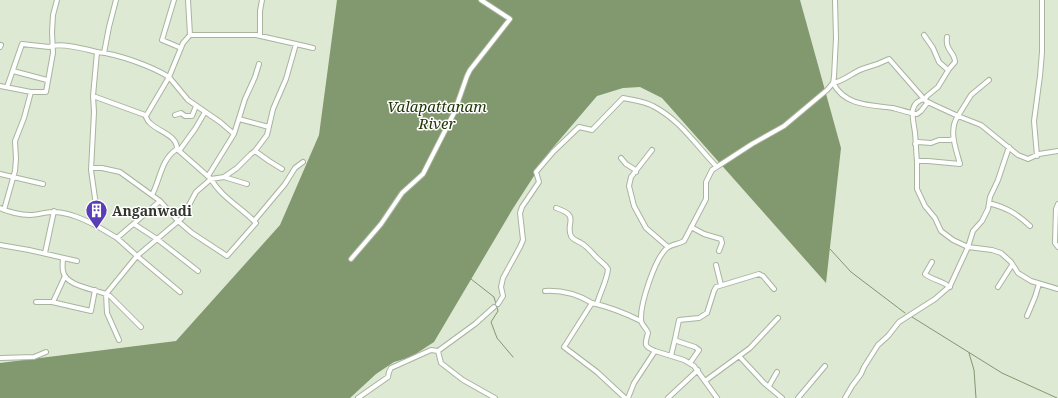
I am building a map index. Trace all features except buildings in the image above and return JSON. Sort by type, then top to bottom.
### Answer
[{"type":"street","points":[[0,86],[31,92],[46,92],[53,53],[53,15],[57,0]]},
{"type":"street","points":[[104,53],[108,27],[116,0]]},
{"type":"street","points":[[174,0],[162,40],[181,48]]},
{"type":"street","points":[[188,0],[190,35]]},
{"type":"street","points":[[260,36],[260,11],[262,0]]},
{"type":"street","points":[[351,259],[380,224],[402,193],[423,174],[454,113],[470,70],[510,19],[481,0]]},
{"type":"street","points":[[641,321],[644,296],[656,263],[668,247],[684,241],[706,199],[706,182],[712,170],[716,166],[784,126],[827,90],[833,83],[836,38],[835,0]]},
{"type":"street","points":[[1037,156],[1034,121],[1042,52],[1042,0]]},
{"type":"street","points":[[146,116],[168,77],[181,48],[190,35],[260,36],[313,48]]},
{"type":"street","points":[[924,35],[931,44],[939,62],[948,70]]},
{"type":"street","points":[[833,83],[837,91],[848,100],[867,105],[919,113],[926,96],[938,87],[948,70],[955,62],[954,56],[947,47],[947,37]]},
{"type":"street","points":[[7,87],[21,44],[48,47],[52,45],[115,54],[148,67],[168,77],[188,100],[220,122],[234,134]]},
{"type":"street","points":[[224,177],[237,168],[255,151],[267,135],[273,108],[286,79],[296,44]]},
{"type":"street","points":[[97,52],[93,96],[94,112],[91,168],[97,212],[97,226]]},
{"type":"street","points":[[833,83],[838,82],[864,68],[870,68],[889,59],[925,100],[958,116],[982,125],[1018,155],[1028,159],[1058,151]]},
{"type":"street","points":[[119,340],[107,313],[106,294],[137,256],[182,218],[196,192],[210,177],[234,134],[245,99],[256,77],[259,64]]},
{"type":"street","points":[[13,71],[47,80]]},
{"type":"street","points":[[917,162],[928,161],[960,164],[953,139],[953,126],[955,120],[971,95],[989,80]]},
{"type":"street","points":[[31,92],[15,141],[16,159],[14,178],[2,209],[30,215],[54,211],[79,217],[117,238],[180,292]]},
{"type":"street","points":[[93,96],[146,116],[149,123],[175,140],[178,150],[210,177],[216,188],[254,221]]},
{"type":"street","points":[[498,304],[503,296],[501,287],[503,278],[523,240],[520,213],[522,207],[539,182],[536,172],[553,152],[579,127],[592,130],[623,98],[652,105],[667,115],[682,127],[716,166]]},
{"type":"street","points":[[925,100],[916,104],[912,113],[917,162],[917,189],[925,206],[935,218],[941,231],[953,240],[968,247],[992,250],[1001,253],[1018,273],[1031,281],[1057,287]]},
{"type":"street","points":[[175,115],[181,113],[185,116],[192,116],[196,106]]},
{"type":"street","points":[[152,195],[156,188],[161,170],[172,152],[178,150],[195,129],[205,112]]},
{"type":"street","points":[[239,119],[269,126]]},
{"type":"street","points":[[915,144],[918,142],[931,143],[939,140],[953,139]]},
{"type":"street","points":[[845,398],[878,345],[888,336],[899,322],[935,299],[949,287],[974,231],[982,221],[1008,147]]},
{"type":"street","points":[[652,150],[632,178],[629,186],[634,206],[646,228],[668,247]]},
{"type":"street","points":[[255,151],[282,169]]},
{"type":"street","points":[[621,158],[636,172]]},
{"type":"street","points":[[91,168],[102,168],[120,172],[160,201],[178,221],[192,233],[226,256],[253,228],[256,223],[254,221],[285,184],[295,168],[303,162]]},
{"type":"street","points":[[0,174],[43,184]]},
{"type":"street","points":[[210,177],[224,177],[247,184]]},
{"type":"street","points":[[117,238],[160,201]]},
{"type":"street","points":[[989,202],[1007,208],[1030,226]]},
{"type":"street","points":[[1058,204],[1056,209],[1055,243],[1058,247]]},
{"type":"street","points":[[556,208],[565,211],[570,216],[570,236],[590,250],[608,269],[607,275],[594,304],[564,348],[597,372],[625,398]]},
{"type":"street","points":[[45,253],[54,211]]},
{"type":"street","points":[[134,224],[157,239],[198,271]]},
{"type":"street","points":[[691,227],[704,234],[721,239],[722,243],[719,251]]},
{"type":"street","points":[[0,245],[45,253],[77,261]]},
{"type":"street","points":[[64,258],[63,272],[65,276],[76,285],[110,296],[141,327]]},
{"type":"street","points":[[932,262],[925,274],[949,287]]},
{"type":"street","points":[[716,265],[721,285]]},
{"type":"street","points":[[998,287],[1012,265]]},
{"type":"street","points":[[671,356],[679,320],[699,318],[707,313],[716,287],[759,274],[763,276],[774,289]]},
{"type":"street","points":[[53,302],[65,276]]},
{"type":"street","points":[[1027,316],[1036,297],[1039,284]]},
{"type":"street","points":[[36,302],[53,302],[92,310],[95,290]]},
{"type":"street","points":[[545,291],[559,290],[569,292],[581,296],[594,304],[625,312],[641,321],[648,333],[645,342],[649,349],[690,363],[698,370],[717,398]]},
{"type":"street","points":[[358,398],[388,377],[391,368],[431,350],[438,351],[494,308]]},
{"type":"street","points":[[705,381],[758,340],[778,318]]},
{"type":"street","points":[[675,339],[698,348],[699,350],[690,363]]},
{"type":"street","points":[[438,351],[441,363],[464,380],[492,397]]},
{"type":"street","points":[[628,398],[634,382],[655,351]]},
{"type":"street","points":[[0,358],[34,357],[46,352]]},
{"type":"street","points":[[739,356],[754,373],[782,398]]},
{"type":"street","points":[[798,398],[825,366]]},
{"type":"street","points":[[668,398],[698,370]]},
{"type":"street","points":[[769,386],[777,372]]},
{"type":"water","name":"Valapattanam River","points":[[337,0],[800,0],[841,148],[826,283],[662,98],[640,87],[623,88],[597,96],[550,151],[512,210],[434,342],[411,357],[394,362],[376,374],[350,398],[0,398],[0,363],[176,341],[280,225],[319,135]]},
{"type":"waterway","points":[[830,249],[851,272],[905,313]]},
{"type":"waterway","points":[[471,279],[494,297],[498,311],[491,322],[497,338],[513,357]]},
{"type":"waterway","points":[[912,317],[1002,373],[1057,398]]},
{"type":"waterway","points":[[969,353],[974,370],[976,398]]},
{"type":"place","name":"Anganwadi","points":[[96,230]]}]
